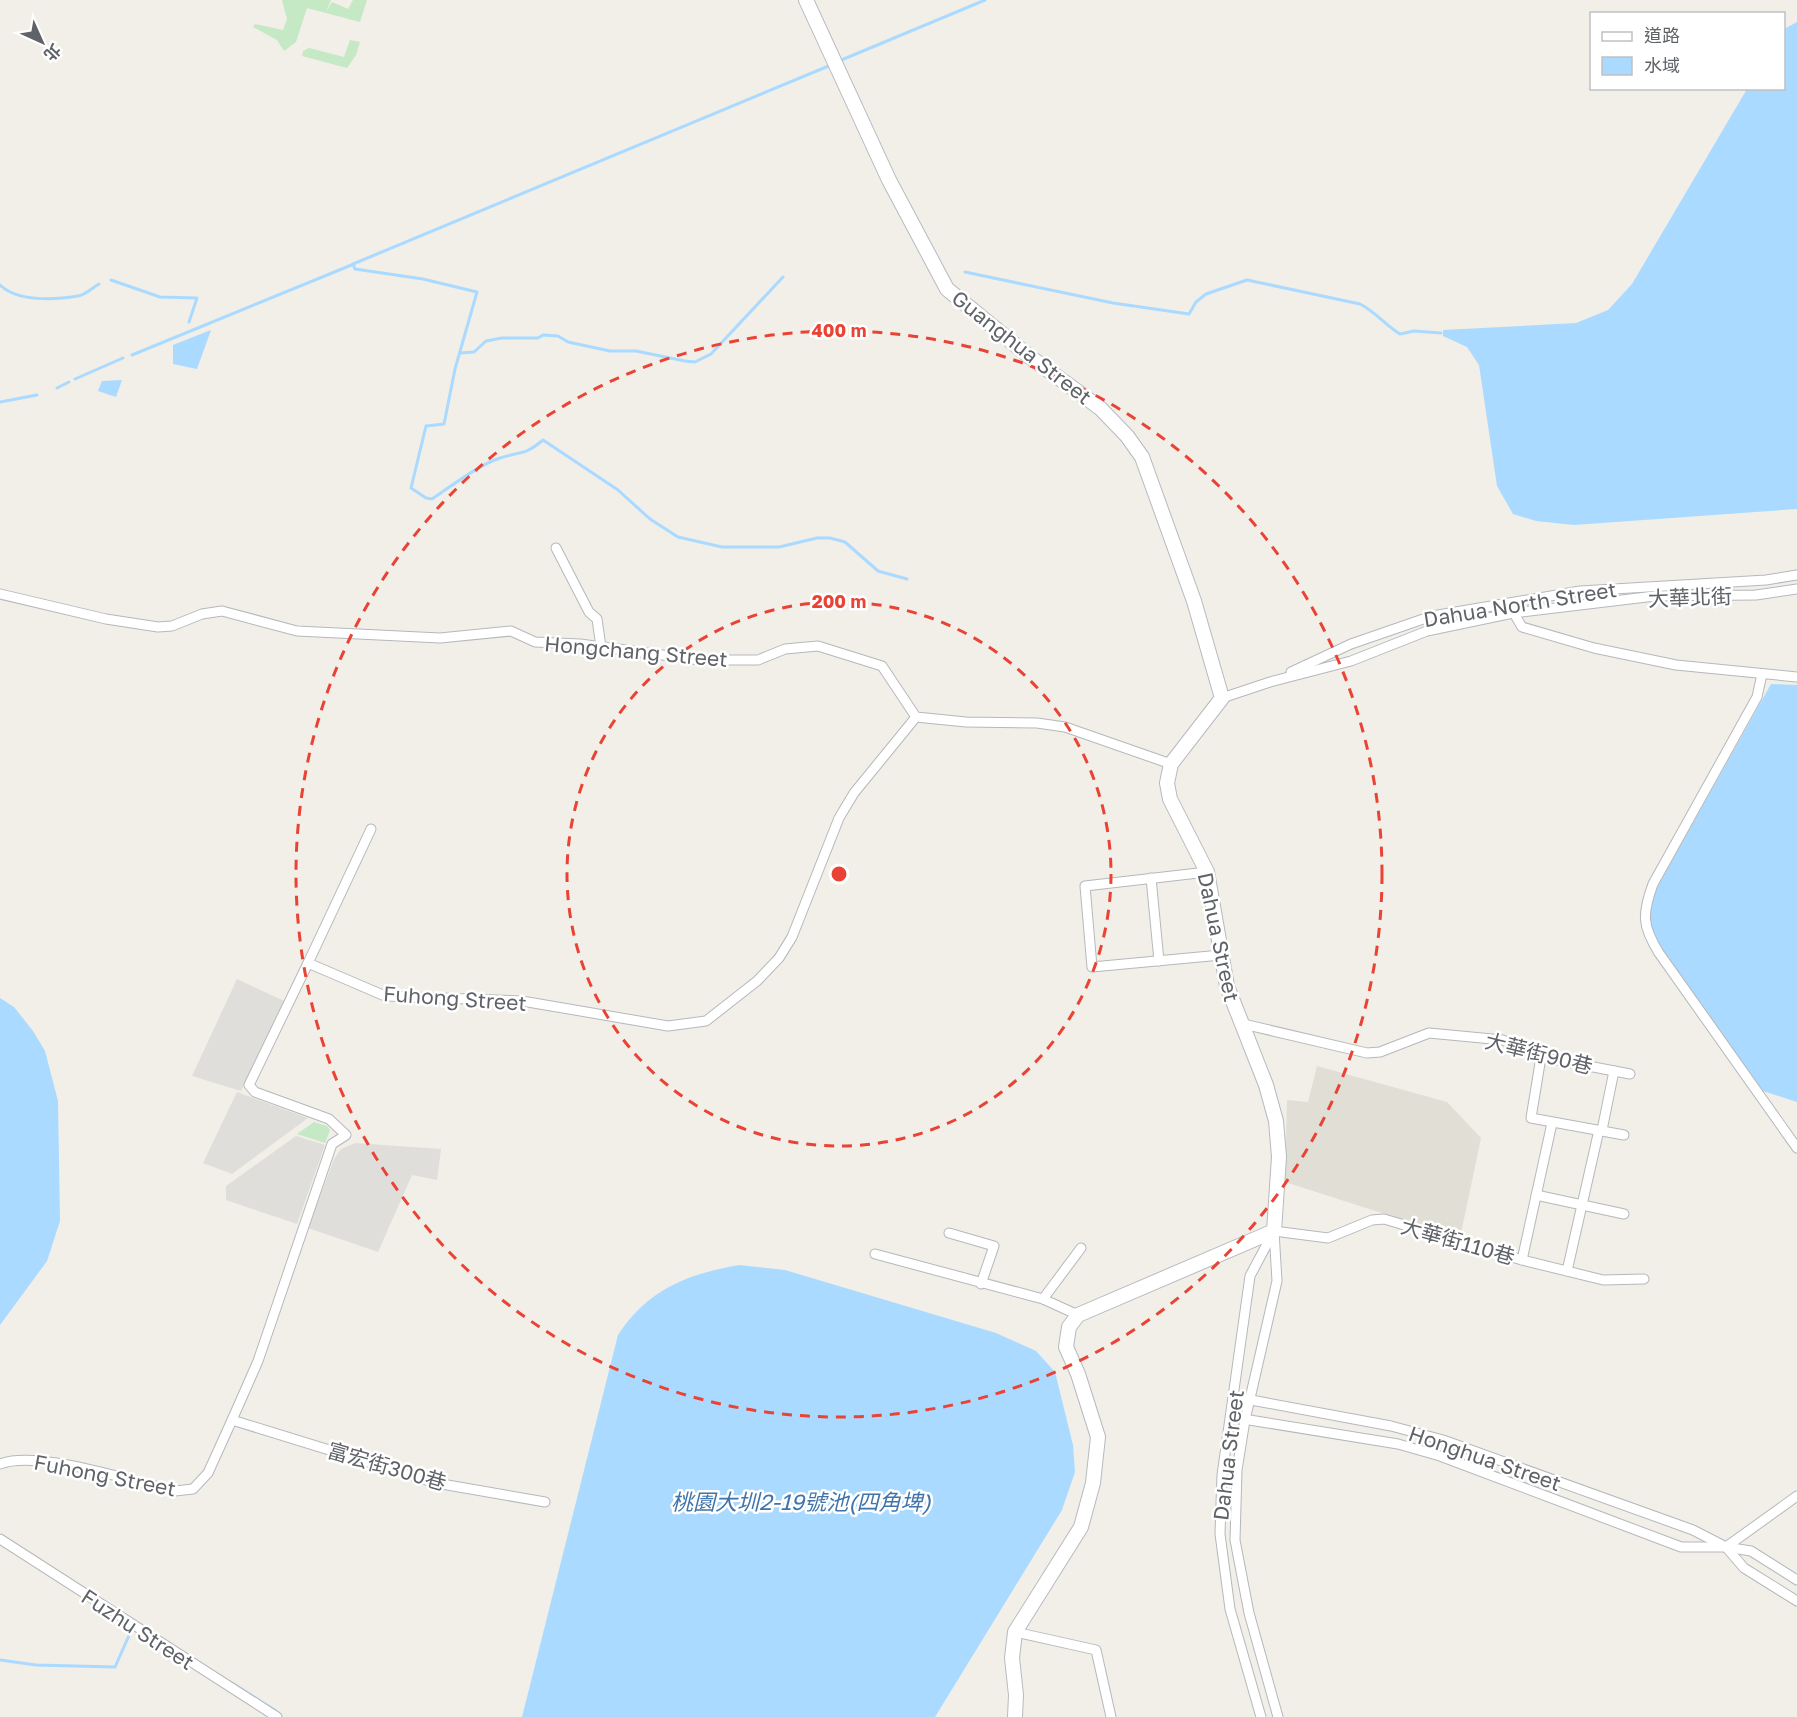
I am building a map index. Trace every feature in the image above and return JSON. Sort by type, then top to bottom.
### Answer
[{"type":"street","name":"Guanghua Street","points":[[806,0],[889,180],[947,289],[1030,357],[1100,408],[1142,457],[1194,602],[1222,698]]},
{"type":"street","points":[[556,548],[589,612],[597,620],[601,646]]},
{"type":"street","name":"Dahua North Street","points":[[1222,698],[1270,682],[1351,644],[1432,616],[1580,591],[1661,584],[1767,580],[1797,575]]},
{"type":"street","name":"大華北街","points":[[1270,682],[1351,661],[1427,631],[1512,613],[1655,596],[1756,595],[1797,589]]},
{"type":"street","name":"Hongchang Street","points":[[0,594],[106,619],[158,627],[171,626],[202,614],[222,611],[297,631],[440,638],[511,631],[535,642],[601,646],[712,660],[758,660],[785,649],[818,646],[882,666],[916,717]]},
{"type":"street","points":[[1509,602],[1512,613],[1522,627],[1594,648],[1676,665],[1797,677]]},
{"type":"street","points":[[1762,674],[1757,697],[1653,884],[1644,917],[1650,939],[1659,953],[1797,1148]]},
{"type":"street","points":[[916,717],[966,722],[1037,723],[1065,727],[1171,764],[1222,698]]},
{"type":"street","name":"Fuhong Street","points":[[0,1464],[12,1459],[36,1460],[176,1491],[193,1489],[208,1473],[258,1362],[332,1144],[346,1135],[329,1119],[255,1092],[249,1084],[308,963],[386,996],[522,1001],[668,1026],[706,1021],[757,981],[778,958],[792,937],[839,818],[854,793],[916,717]]},
{"type":"street","name":"Dahua Street","points":[[1171,764],[1167,783],[1170,799],[1207,872],[1227,986],[1239,1023],[1266,1085],[1276,1121],[1279,1157],[1274,1232],[1277,1281],[1245,1420],[1237,1470],[1235,1540],[1246,1598],[1278,1717]]},
{"type":"street","points":[[308,963],[371,829]]},
{"type":"street","points":[[1207,872],[1085,886],[1092,967],[1221,955]]},
{"type":"street","points":[[1151,878],[1159,961]]},
{"type":"street","name":"大華街90巷","points":[[1239,1023],[1367,1053],[1380,1052],[1429,1033],[1503,1040],[1541,1057],[1630,1074]]},
{"type":"street","points":[[1541,1057],[1531,1118],[1624,1135]]},
{"type":"street","points":[[1567,1271],[1580,1205],[1614,1071]]},
{"type":"street","points":[[1522,1260],[1552,1123]]},
{"type":"street","points":[[1536,1195],[1624,1214]]},
{"type":"street","name":"大華街110巷","points":[[1274,1232],[1328,1238],[1372,1221],[1384,1220],[1522,1260],[1603,1280],[1644,1278]]},
{"type":"street","points":[[1015,1717],[1016,1695],[1012,1658],[1015,1632],[1081,1527],[1093,1484],[1098,1437],[1078,1374],[1066,1347],[1069,1327],[1078,1315],[1274,1232]]},
{"type":"street","name":"Dahua Street","points":[[1261,1717],[1229,1604],[1220,1534],[1222,1475],[1235,1397],[1250,1276],[1274,1232]]},
{"type":"street","points":[[949,1233],[994,1246],[981,1284]]},
{"type":"street","points":[[1043,1299],[1081,1248]]},
{"type":"street","points":[[875,1254],[1043,1299],[1078,1315]]},
{"type":"street","name":"Honghua Street","points":[[1235,1397],[1391,1426],[1443,1440],[1693,1530],[1726,1548]]},
{"type":"street","name":"Honghua Street","points":[[1231,1417],[1398,1444],[1437,1455],[1536,1491],[1681,1547],[1726,1548]]},
{"type":"street","name":"富宏街300巷","points":[[232,1420],[436,1483],[544,1502]]},
{"type":"street","points":[[1437,1455],[1443,1440]]},
{"type":"street","points":[[1536,1491],[1544,1477]]},
{"type":"street","points":[[1726,1548],[1797,1496]]},
{"type":"street","name":"Fuzhu Street","points":[[0,1539],[277,1717]]},
{"type":"street","points":[[1726,1548],[1751,1551],[1797,1580]]},
{"type":"street","points":[[1726,1548],[1744,1568],[1797,1601]]},
{"type":"street","points":[[1229,1604],[1246,1598]]},
{"type":"street","points":[[1015,1632],[1096,1650],[1111,1717]]},
{"type":"shaded area","points":[[237,979],[284,1001],[241,1091],[192,1076]]},
{"type":"shaded area","points":[[1317,1066],[1447,1102],[1481,1138],[1460,1238],[1285,1182],[1287,1100],[1308,1102]]},
{"type":"shaded area","points":[[237,1092],[308,1118],[232,1174],[203,1163]]},
{"type":"shaded area","points":[[296,1136],[325,1145],[297,1224],[226,1200],[226,1186]]},
{"type":"shaded area","points":[[355,1143],[441,1149],[437,1180],[412,1175],[378,1252],[308,1228],[334,1159],[341,1149]]},
{"type":"green space","points":[[282,0],[331,0],[326,12],[332,2],[348,9],[353,0],[367,0],[360,22],[307,8],[296,42],[284,51],[277,40],[253,27],[255,24],[283,30],[287,19]]},
{"type":"green space","points":[[350,40],[360,42],[356,55],[347,68],[302,56],[303,51],[309,48],[344,57]]},
{"type":"green space","points":[[314,1122],[327,1126],[330,1130],[325,1143],[297,1134]]},
{"type":"water","points":[[1797,22],[1797,509],[1574,525],[1536,521],[1513,514],[1497,486],[1479,365],[1467,347],[1443,336],[1443,330],[1576,323],[1608,310],[1632,284],[1746,90],[1785,90],[1785,28]]},
{"type":"water","points":[[211,330],[197,369],[173,364],[173,345]]},
{"type":"water","points":[[122,380],[116,397],[98,391],[102,381]]},
{"type":"water","points":[[1771,684],[1797,685],[1797,1102],[1763,1091],[1662,952],[1652,931],[1650,918],[1652,896]]},
{"type":"water","points":[[0,998],[14,1007],[45,1051],[58,1101],[60,1221],[47,1261],[0,1325]]},
{"type":"water","name":"桃園大圳2-19號池(四角埤)","points":[[739,1265],[785,1270],[996,1333],[1036,1351],[1055,1372],[1073,1445],[1075,1472],[1062,1510],[935,1717],[522,1717],[618,1335],[642,1306],[671,1286],[703,1273]]},
{"type":"waterway","points":[[839,61],[985,0]]},
{"type":"waterway","points":[[831,65],[353,264],[355,269],[423,279],[477,292],[455,369],[444,424],[426,426],[411,488],[426,498],[432,499],[483,465],[527,451],[543,440],[618,490],[650,519],[678,537],[722,547],[779,547],[817,538],[830,538],[845,542],[878,571],[907,579]]},
{"type":"waterway","points":[[132,355],[354,264]]},
{"type":"waterway","points":[[965,272],[1113,303],[1189,314],[1196,302],[1206,294],[1247,280],[1360,304],[1400,334],[1414,331],[1441,333]]},
{"type":"waterway","points":[[460,353],[474,352],[486,341],[502,338],[538,338],[543,335],[558,336],[568,342],[610,351],[636,351],[695,362],[711,354],[783,277]]},
{"type":"waterway","points":[[111,280],[160,297],[197,298],[189,322]]},
{"type":"waterway","points":[[0,285],[8,291],[26,297],[48,299],[81,295],[99,284]]},
{"type":"waterway","points":[[75,379],[123,358]]},
{"type":"waterway","points":[[57,388],[69,382]]},
{"type":"waterway","points":[[0,402],[37,395]]},
{"type":"waterway","points":[[0,1660],[36,1665],[115,1667],[131,1631]]},
{"type":"waterway","points":[[232,1683],[276,1711]]}]
